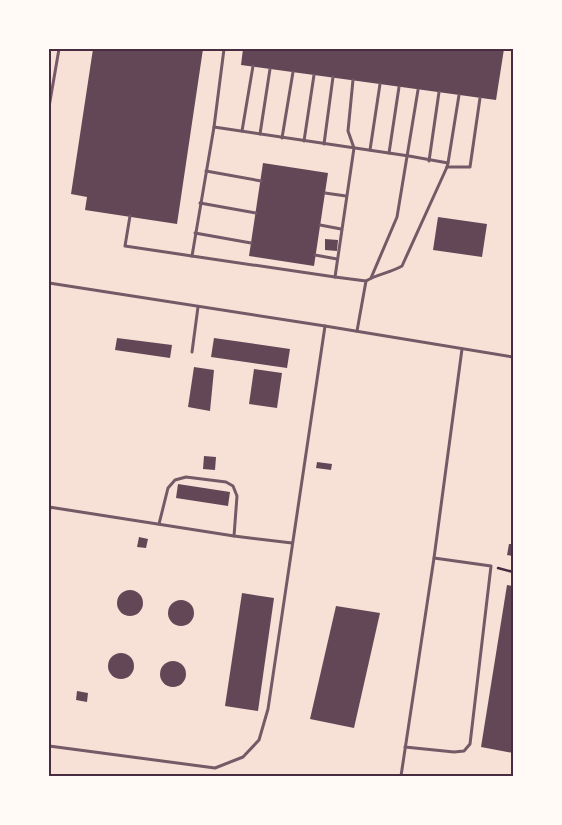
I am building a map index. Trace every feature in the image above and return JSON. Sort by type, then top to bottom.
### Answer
[{"type":"lane","points":[[49,107],[59,49]]},
{"type":"lane","points":[[192,256],[214,127],[224,49]]},
{"type":"lane","points":[[242,131],[253,66]]},
{"type":"lane","points":[[260,134],[270,69]]},
{"type":"lane","points":[[282,138],[293,72]]},
{"type":"lane","points":[[304,141],[314,75]]},
{"type":"lane","points":[[324,144],[333,78]]},
{"type":"lane","points":[[334,277],[354,148],[348,131],[354,80]]},
{"type":"lane","points":[[370,150],[380,84]]},
{"type":"lane","points":[[389,153],[399,87]]},
{"type":"lane","points":[[371,278],[397,217],[418,90]]},
{"type":"lane","points":[[429,161],[440,92]]},
{"type":"lane","points":[[357,331],[366,282],[371,278],[392,272],[402,266],[448,165],[460,95]]},
{"type":"lane","points":[[214,127],[470,167],[480,98]]},
{"type":"lane","points":[[206,171],[261,181]]},
{"type":"lane","points":[[325,193],[346,196]]},
{"type":"lane","points":[[200,203],[256,213]]},
{"type":"lane","points":[[130,216],[125,246],[366,282]]},
{"type":"lane","points":[[320,225],[341,229]]},
{"type":"lane","points":[[195,233],[251,243]]},
{"type":"lane","points":[[315,255],[337,259]]},
{"type":"lane","points":[[49,283],[513,357]]},
{"type":"lane","points":[[192,352],[198,307]]},
{"type":"lane","points":[[49,746],[215,768],[243,757],[259,740],[268,709],[324,326]]},
{"type":"lane","points":[[401,776],[434,558],[462,349]]},
{"type":"lane","points":[[159,524],[168,488],[175,480],[186,477],[226,482],[234,486],[237,496],[234,536]]},
{"type":"lane","points":[[49,514],[49,508],[292,543]]},
{"type":"lane","points":[[405,747],[454,752],[464,751],[470,744],[491,566],[434,558]]},
{"type":"path","points":[[491,566],[513,572]]},
{"type":"building","points":[[93,49],[203,49],[177,224],[85,210],[87,197],[71,194]]},
{"type":"building","points":[[243,49],[504,49],[496,100],[241,65]]},
{"type":"building","points":[[263,163],[328,173],[314,266],[249,256]]},
{"type":"building","points":[[438,217],[487,224],[482,257],[433,250]]},
{"type":"building","points":[[325,239],[338,240],[337,251],[325,250]]},
{"type":"building","points":[[117,338],[172,345],[170,358],[115,350]]},
{"type":"building","points":[[214,338],[290,349],[287,368],[211,357]]},
{"type":"building","points":[[194,367],[214,370],[210,411],[188,407]]},
{"type":"building","points":[[254,369],[282,373],[277,408],[249,404]]},
{"type":"building","points":[[204,456],[216,457],[215,470],[203,469]]},
{"type":"building","points":[[317,462],[332,464],[331,470],[316,468]]},
{"type":"building","points":[[178,484],[230,492],[228,506],[176,498]]},
{"type":"building","points":[[139,537],[148,539],[146,548],[137,547]]},
{"type":"building","points":[[509,544],[513,544],[513,556],[507,555]]},
{"type":"building","points":[[507,585],[513,586],[513,753],[481,747]]},
{"type":"building","points":[[130,590],[139,594],[143,603],[139,612],[130,616],[121,612],[117,603],[121,594]]},
{"type":"building","points":[[242,593],[274,598],[258,711],[225,706]]},
{"type":"building","points":[[181,600],[190,604],[194,613],[190,622],[181,626],[172,622],[168,613],[172,604]]},
{"type":"building","points":[[336,606],[380,613],[354,728],[310,719]]},
{"type":"building","points":[[121,653],[130,657],[134,666],[130,675],[121,679],[112,675],[108,666],[112,657]]},
{"type":"building","points":[[173,661],[182,665],[186,674],[182,683],[173,687],[164,683],[160,674],[164,665]]},
{"type":"building","points":[[77,691],[88,693],[87,702],[76,700]]}]
